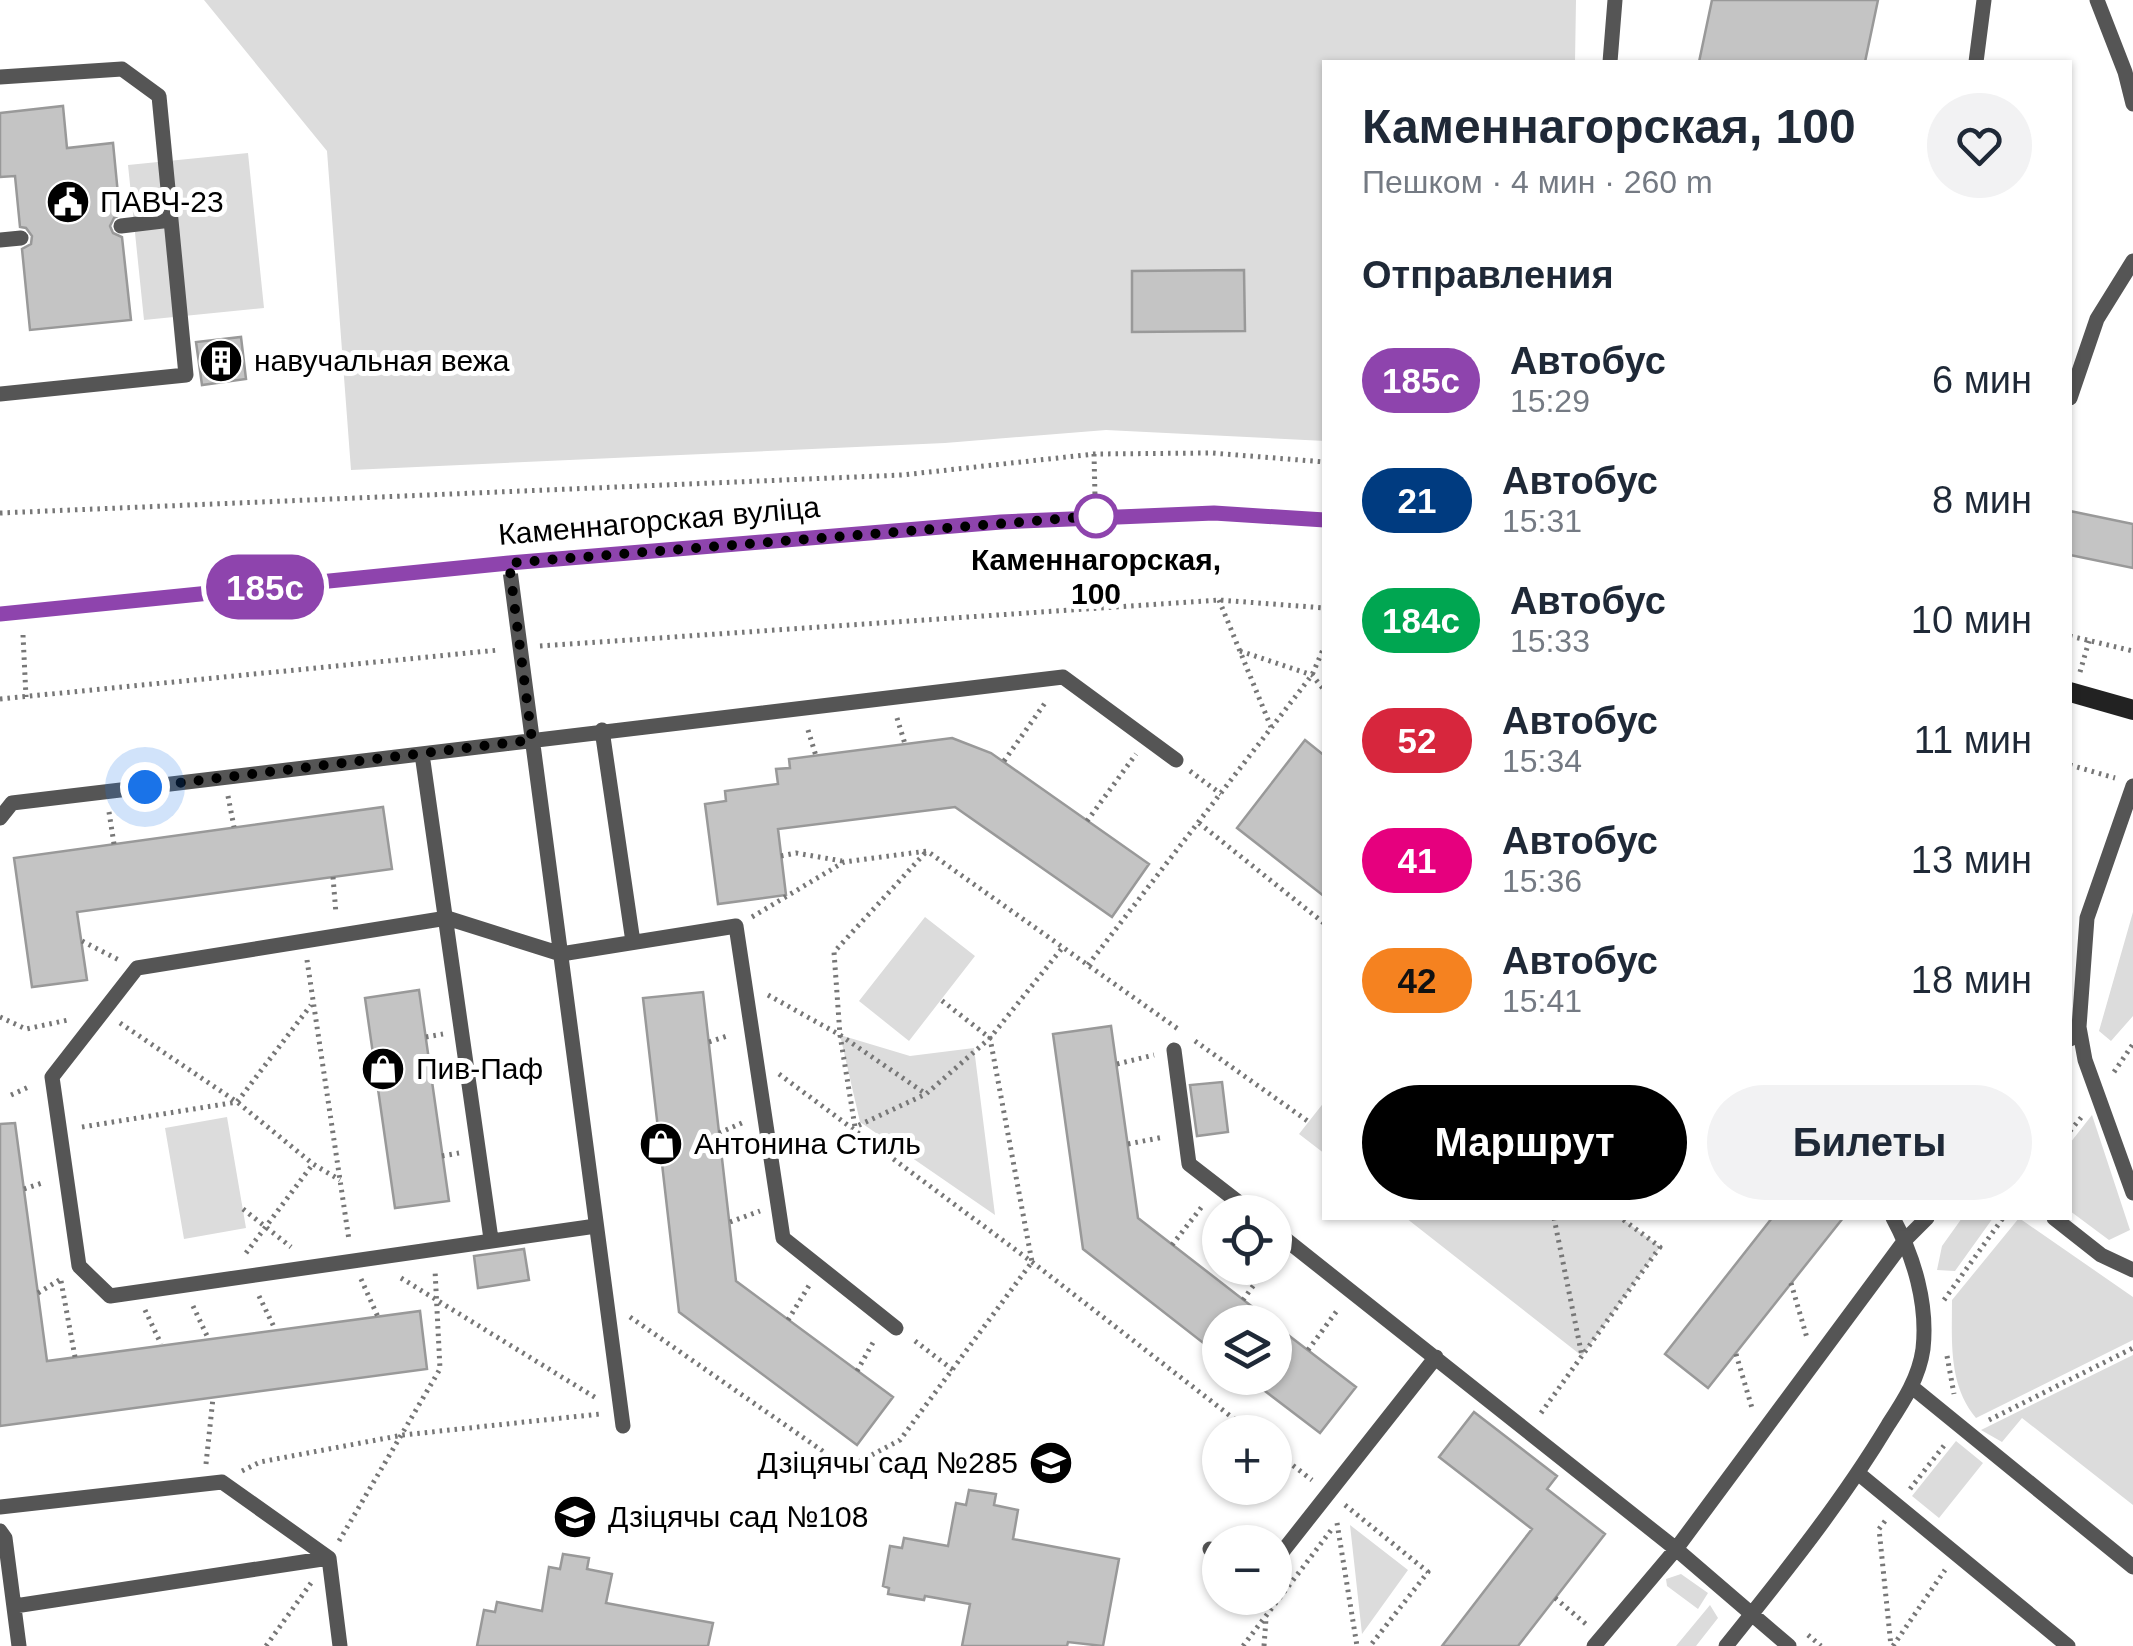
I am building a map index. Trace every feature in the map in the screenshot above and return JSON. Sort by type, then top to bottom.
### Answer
[{"type":"main road","name":"Каменнагорская вуліца","points":[[0,614],[509,563],[1096,516],[1214,513],[1322,520]]},
{"type":"main road","points":[[2072,693],[2133,710]]},
{"type":"lane","points":[[1610,60],[1615,0]]},
{"type":"lane","points":[[1976,60],[1984,0]]},
{"type":"lane","points":[[2097,0],[2133,104]]},
{"type":"lane","points":[[0,77],[122,69],[159,96],[186,376],[0,394]]},
{"type":"lane","points":[[121,226],[171,220]]},
{"type":"lane","points":[[0,240],[21,238]]},
{"type":"lane","points":[[2072,392],[2097,319],[2133,261]]},
{"type":"lane","points":[[509,563],[621,1419]]},
{"type":"lane","points":[[0,818],[12,803],[1063,677],[1176,760]]},
{"type":"lane","points":[[602,730],[634,942]]},
{"type":"lane","points":[[422,754],[491,1239]]},
{"type":"lane","points":[[2133,786],[2087,918],[2074,1033],[2133,1193]]},
{"type":"lane","points":[[2072,913],[2087,918]]},
{"type":"lane","points":[[596,1226],[110,1296],[79,1266],[52,1077],[138,968],[448,918],[561,954],[736,926],[783,1238],[891,1324]]},
{"type":"lane","points":[[1174,1050],[1189,1164],[1229,1195]]},
{"type":"lane","points":[[1726,1646],[1859,1474],[1912,1387],[1922,1351],[1923,1325],[1917,1274],[1894,1220]]},
{"type":"lane","points":[[1598,1641],[1676,1549],[1904,1240],[1924,1220]]},
{"type":"lane","points":[[2056,1220],[2100,1255],[2133,1270]]},
{"type":"lane","points":[[1292,1244],[1676,1549],[1788,1646]]},
{"type":"lane","points":[[1292,1539],[1436,1357]]},
{"type":"lane","points":[[1912,1387],[2133,1567]]},
{"type":"lane","points":[[1859,1474],[2068,1646]]},
{"type":"lane","points":[[0,1507],[222,1482],[328,1558],[340,1646]]},
{"type":"lane","points":[[0,1531],[6,1538],[19,1646]]},
{"type":"lane","points":[[15,1606],[328,1558]]},
{"type":"path","points":[[0,513],[902,474],[1094,454],[1212,453],[1322,462]]},
{"type":"path","points":[[1094,454],[1096,516]]},
{"type":"path","points":[[1219,600],[1271,726]]},
{"type":"path","points":[[0,700],[521,648],[1219,600],[1322,608]]},
{"type":"path","points":[[22,612],[26,697]]},
{"type":"path","points":[[2072,637],[2133,652]]},
{"type":"path","points":[[1240,651],[1312,676],[1322,688]]},
{"type":"path","points":[[1088,965],[1312,676],[1322,652]]},
{"type":"path","points":[[1004,762],[1063,677]]},
{"type":"path","points":[[1088,821],[1147,739]]},
{"type":"path","points":[[1176,760],[1221,794]]},
{"type":"path","points":[[2072,765],[2117,778]]},
{"type":"path","points":[[106,792],[114,844]]},
{"type":"path","points":[[1198,824],[1322,922]]},
{"type":"path","points":[[781,856],[796,853],[844,862],[927,851],[1309,1122]]},
{"type":"path","points":[[854,1127],[840,1036],[834,952],[927,851]]},
{"type":"path","points":[[736,926],[844,862]]},
{"type":"path","points":[[333,877],[339,936]]},
{"type":"path","points":[[82,942],[138,968]]},
{"type":"path","points":[[304,942],[352,1259],[378,1317]]},
{"type":"path","points":[[854,1127],[926,1094],[990,1038],[1063,948]]},
{"type":"path","points":[[746,982],[840,1036],[926,1094]]},
{"type":"path","points":[[607,1301],[847,1468],[900,1440],[1032,1262],[990,1038],[941,1000]]},
{"type":"path","points":[[59,1130],[237,1102],[312,1003]]},
{"type":"path","points":[[0,1017],[26,1030],[103,1012],[237,1102],[313,1164],[340,1180]]},
{"type":"path","points":[[1117,1064],[1174,1050]]},
{"type":"path","points":[[758,1059],[854,1127],[1229,1415]]},
{"type":"path","points":[[1128,1144],[1186,1133]]},
{"type":"path","points":[[227,1278],[313,1164]]},
{"type":"path","points":[[1172,1245],[1217,1186]]},
{"type":"path","points":[[242,1208],[314,1266]]},
{"type":"path","points":[[1554,1220],[1582,1356]]},
{"type":"path","points":[[1529,1430],[1660,1247],[1625,1220]]},
{"type":"path","points":[[1945,1315],[1944,1296],[2001,1220]]},
{"type":"path","points":[[266,1646],[328,1558],[440,1370],[439,1304],[432,1248]]},
{"type":"path","points":[[371,1257],[621,1419]]},
{"type":"path","points":[[788,1320],[820,1268]]},
{"type":"path","points":[[248,1275],[275,1330]]},
{"type":"path","points":[[60,1280],[76,1357]]},
{"type":"path","points":[[1791,1283],[1814,1362]]},
{"type":"path","points":[[184,1285],[208,1338]]},
{"type":"path","points":[[1243,1300],[1254,1285]]},
{"type":"path","points":[[1308,1350],[1352,1290]]},
{"type":"path","points":[[136,1291],[161,1344]]},
{"type":"path","points":[[857,1371],[891,1324],[953,1370]]},
{"type":"path","points":[[1986,1422],[2133,1348]]},
{"type":"path","points":[[1946,1352],[1956,1399]]},
{"type":"path","points":[[1736,1354],[1760,1436]]},
{"type":"path","points":[[204,1484],[213,1398]]},
{"type":"path","points":[[222,1482],[260,1462],[403,1434],[621,1419]]},
{"type":"path","points":[[1292,1465],[1428,1572],[1370,1646]]},
{"type":"path","points":[[1878,1513],[1889,1515]]},
{"type":"path","points":[[1243,1646],[1337,1523],[1356,1646]]},
{"type":"path","points":[[1893,1646],[1949,1564]]},
{"type":"path","points":[[1555,1598],[1598,1641]]},
{"type":"path","points":[[1264,1646],[1266,1616]]},
{"type":"path","points":[[1795,1625],[1821,1646]]},
{"type":"shaded area","points":[[204,0],[1576,0],[1575,60],[1322,60],[1322,441],[1106,430],[945,443],[351,470],[327,151]]},
{"type":"shaded area","points":[[248,153],[264,308],[144,320],[128,165]]},
{"type":"shaded area","points":[[2133,912],[2133,1016],[2111,1041],[2099,1031]]},
{"type":"shaded area","points":[[925,917],[975,956],[909,1041],[859,1001]]},
{"type":"shaded area","points":[[840,1035],[910,1056],[974,1048],[995,1215],[860,1122]]},
{"type":"shaded area","points":[[1322,1105],[1322,1152],[1299,1134]]},
{"type":"shaded area","points":[[2092,1115],[2130,1230],[2109,1240],[2072,1212],[2072,1140]]},
{"type":"shaded area","points":[[227,1117],[246,1228],[184,1239],[165,1128]]},
{"type":"shaded area","points":[[1409,1220],[1624,1220],[1660,1247],[1582,1356]]},
{"type":"shaded area","points":[[1961,1220],[1992,1220],[1955,1271],[1937,1270],[1942,1246]]},
{"type":"shaded area","points":[[2017,1220],[2022,1220],[2133,1297],[2133,1340],[1976,1418],[1956,1377],[1952,1300]]},
{"type":"shaded area","points":[[2133,1355],[2133,1505],[2022,1418],[2002,1442],[1981,1430]]},
{"type":"shaded area","points":[[1956,1441],[1983,1463],[1939,1518],[1912,1496]]},
{"type":"shaded area","points":[[1350,1525],[1408,1570],[1362,1634]]},
{"type":"shaded area","points":[[1681,1574],[1708,1593],[1698,1609],[1667,1586],[1666,1579]]},
{"type":"shaded area","points":[[1710,1605],[1718,1618],[1696,1646],[1676,1646]]},
{"type":"building","points":[[1712,0],[1878,0],[1865,60],[1699,60]]},
{"type":"building","name":"ПАВЧ-23","points":[[63,106],[67,148],[113,143],[120,215],[110,226],[113,233],[122,237],[131,320],[30,330],[22,249],[31,244],[32,236],[20,227],[15,176],[0,177],[0,113]]},
{"type":"building","points":[[1244,270],[1245,331],[1132,332],[1132,271]]},
{"type":"building","name":"навучальная вежа","points":[[241,337],[246,379],[202,385],[196,342]]},
{"type":"building","points":[[2072,511],[2133,524],[2133,568],[2072,555]]},
{"type":"building","points":[[952,738],[991,753],[1149,864],[1112,917],[955,807],[778,829],[786,895],[718,904],[705,804],[726,801],[725,791],[778,784],[776,769],[790,768],[789,759]]},
{"type":"building","points":[[1305,740],[1322,754],[1322,895],[1237,828]]},
{"type":"building","points":[[383,807],[392,869],[77,912],[87,980],[32,987],[14,858]]},
{"type":"building","points":[[419,990],[449,1201],[395,1208],[365,998]]},
{"type":"building","points":[[703,992],[736,1281],[893,1397],[857,1445],[679,1312],[643,998]]},
{"type":"building","points":[[1111,1026],[1138,1218],[1202,1268],[1202,1285],[1224,1285],[1250,1305],[1202,1305],[1202,1342],[1083,1249],[1053,1034]]},
{"type":"building","points":[[1222,1082],[1228,1132],[1197,1136],[1190,1085]]},
{"type":"building","points":[[15,1123],[47,1361],[420,1311],[427,1369],[0,1426],[0,1124]]},
{"type":"building","points":[[1770,1220],[1841,1220],[1708,1388],[1665,1354]]},
{"type":"building","points":[[524,1249],[529,1280],[478,1288],[474,1256]]},
{"type":"building","points":[[1292,1338],[1356,1387],[1320,1433],[1270,1395],[1292,1395]]},
{"type":"building","points":[[1474,1412],[1557,1476],[1547,1489],[1605,1534],[1518,1646],[1442,1646],[1532,1529],[1439,1457]]},
{"type":"building","name":"Дзіцячы сад №285","points":[[969,1490],[996,1494],[994,1505],[1018,1510],[1013,1539],[1119,1559],[1103,1646],[1068,1642],[1067,1646],[962,1646],[970,1604],[888,1594],[889,1588],[883,1586],[890,1546],[902,1548],[904,1538],[948,1546],[956,1503],[966,1505]]},
{"type":"building","name":"Дзіцячы сад №108","points":[[563,1554],[589,1558],[587,1569],[612,1574],[606,1603],[713,1623],[708,1646],[477,1646],[484,1610],[495,1612],[497,1602],[542,1611],[549,1567],[560,1569]]},
{"type":"bus line","name":"185с","points":[[0,614],[509,563],[1001,522],[1214,513],[1322,520]]},
{"type":"place","name":"ПАВЧ-23","points":[[68,202]]},
{"type":"place","name":"навучальная вежа","points":[[221,361]]},
{"type":"place","name":"Каменнагорская, 100","points":[[1096,516]]},
{"type":"place","name":"Пив-Паф","points":[[383,1069]]},
{"type":"place","name":"Антонина Стиль","points":[[661,1144]]},
{"type":"place","name":"Дзіцячы сад №285","points":[[1051,1463]]},
{"type":"place","name":"Дзіцячы сад №108","points":[[575,1517]]},
{"type":"route","points":[[145,787],[532,740],[509,563],[1096,516]]}]
